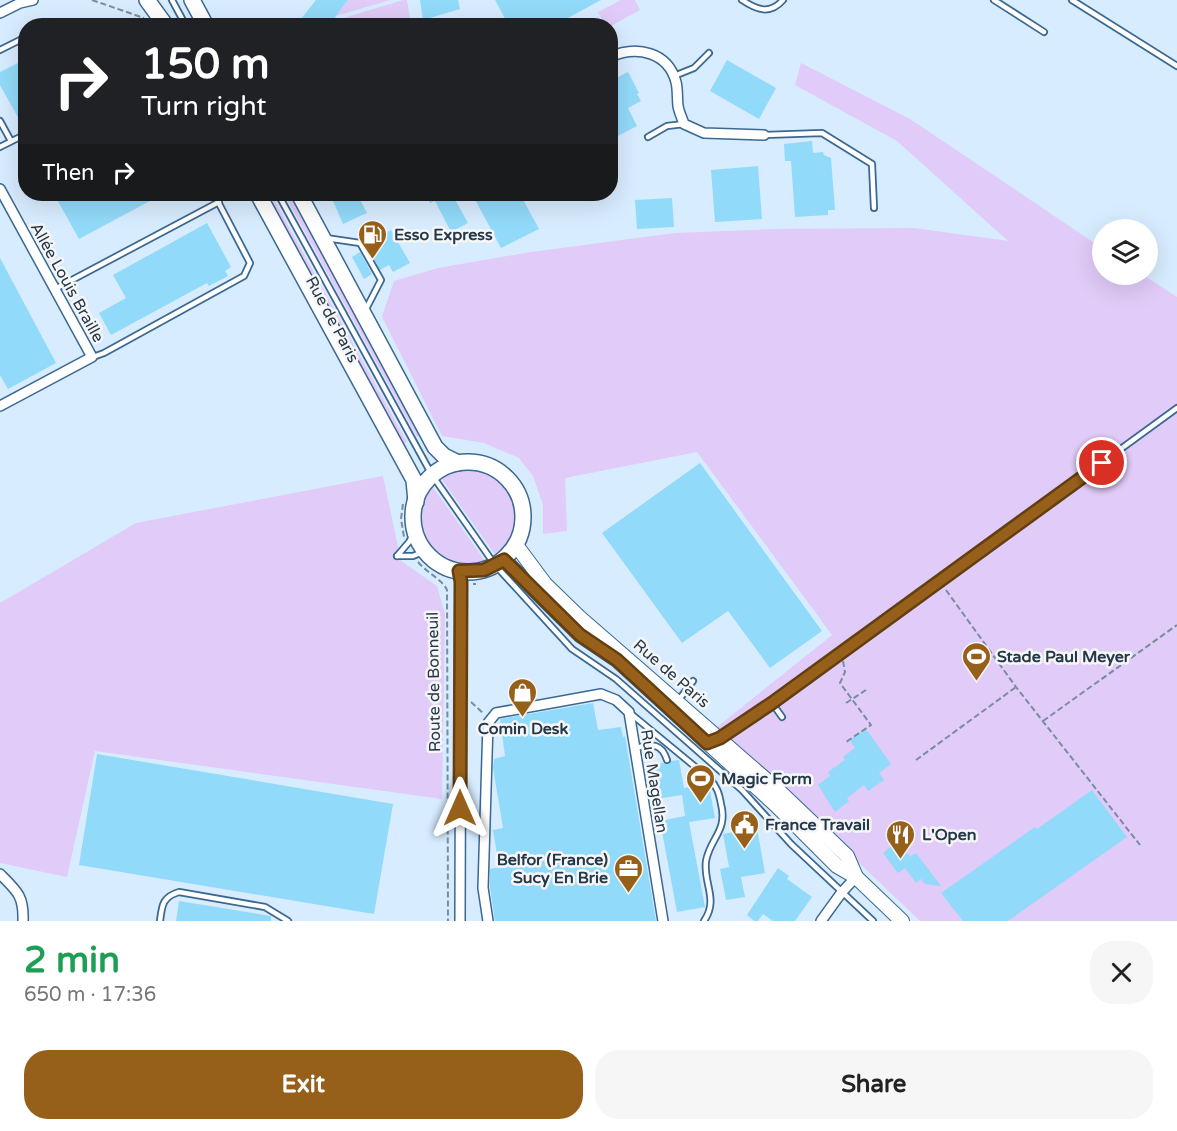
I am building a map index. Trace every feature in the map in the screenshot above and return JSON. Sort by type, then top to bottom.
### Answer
[{"type":"main road","points":[[147,0],[160,18]]},
{"type":"main road","points":[[192,0],[202,18]]},
{"type":"main road","name":"Rue de Paris","points":[[262,201],[414,480],[410,501],[415,531]]},
{"type":"main road","name":"Rue de Paris","points":[[305,201],[322,238],[435,447],[444,456],[458,463]]},
{"type":"main road","points":[[410,501],[432,475],[440,470],[458,463],[474,462],[489,466],[503,474],[514,486],[521,500],[524,515],[522,531],[516,546],[499,562],[484,570],[455,577],[440,564],[419,553],[415,531]]},
{"type":"main road","name":"Rue de Paris","points":[[516,546],[545,584],[713,740],[837,866],[856,877],[902,921]]},
{"type":"main road","name":"Rue de Paris","points":[[499,562],[580,635],[617,660],[673,704]]},
{"type":"street","points":[[0,13],[21,1],[33,0]]},
{"type":"street","points":[[618,55],[639,50],[657,55],[669,66],[676,82],[678,108],[684,124],[704,133],[764,135]]},
{"type":"street","name":"Allée Louis Braille","points":[[0,189],[92,357]]},
{"type":"street","points":[[0,406],[92,357]]},
{"type":"street","name":"Route de Bonneuil","points":[[455,577],[461,582],[460,921]]},
{"type":"street","name":"Rue Magellan","points":[[494,716],[601,694],[616,700],[629,712],[663,921]]},
{"type":"street","points":[[488,921],[483,888],[488,723],[494,716]]},
{"type":"street","points":[[0,874],[15,890],[24,905],[23,921]]},
{"type":"street","points":[[820,921],[856,877]]},
{"type":"lane","points":[[172,0],[182,18]]},
{"type":"lane","points":[[742,0],[763,10],[777,7],[783,0]]},
{"type":"lane","points":[[994,0],[1044,32]]},
{"type":"lane","points":[[1072,0],[1177,66]]},
{"type":"lane","points":[[0,50],[18,41]]},
{"type":"lane","points":[[674,76],[694,68],[709,53]]},
{"type":"lane","points":[[0,121],[11,141]]},
{"type":"lane","points":[[648,138],[667,126],[684,124]]},
{"type":"lane","points":[[764,135],[822,133],[872,164],[874,208]]},
{"type":"lane","points":[[0,147],[18,138]]},
{"type":"lane","points":[[282,201],[432,475],[563,640],[580,655],[616,679],[742,790],[791,844],[873,921]]},
{"type":"lane","points":[[55,289],[219,202],[250,263],[244,276],[104,353],[92,357]]},
{"type":"lane","points":[[322,238],[360,243],[381,280],[363,314]]},
{"type":"lane","points":[[713,740],[772,703],[1177,408]]},
{"type":"lane","points":[[415,531],[397,556],[419,553]]},
{"type":"lane","points":[[673,704],[693,681]]},
{"type":"lane","points":[[772,703],[782,717]]},
{"type":"lane","points":[[629,712],[718,788],[724,815],[723,825],[706,859],[712,905],[704,921]]},
{"type":"lane","points":[[634,748],[651,745],[660,747],[667,760]]},
{"type":"lane","points":[[160,921],[163,901],[178,892],[265,907],[288,921]]},
{"type":"path","points":[[92,0],[142,18]]},
{"type":"path","points":[[406,545],[400,519],[410,501]]},
{"type":"path","points":[[419,553],[424,570],[445,585],[455,577]]},
{"type":"path","name":"Route de Bonneuil","points":[[445,585],[449,675],[448,921]]},
{"type":"path","points":[[946,590],[1042,722],[1140,845]]},
{"type":"path","points":[[1042,722],[1177,625]]},
{"type":"path","points":[[844,663],[845,672],[840,682],[870,725],[846,742]]},
{"type":"path","points":[[916,760],[1016,687]]},
{"type":"path","points":[[846,703],[866,690]]},
{"type":"path","points":[[470,701],[477,710],[494,716]]},
{"type":"shaded area","points":[[348,0],[390,0],[336,16],[335,14]]},
{"type":"shaded area","points":[[407,0],[410,18],[344,18]]},
{"type":"shaded area","points":[[621,0],[635,0],[640,10],[618,22],[618,18],[601,18],[598,12]]},
{"type":"shaded area","points":[[801,63],[910,119],[1092,241],[1092,285],[1158,285],[1177,297],[1177,921],[920,921],[717,727],[832,635],[697,452],[565,478],[567,531],[543,534],[543,505],[533,476],[519,458],[484,443],[442,436],[382,317],[394,281],[438,268],[531,252],[675,233],[775,229],[914,228],[1008,241],[897,141],[795,85]]},
{"type":"shaded area","points":[[268,201],[275,201],[407,442],[401,445]]},
{"type":"shaded area","points":[[288,201],[296,201],[422,433],[417,437]]},
{"type":"shaded area","points":[[476,469],[491,475],[502,484],[510,494],[515,506],[516,519],[513,532],[507,544],[496,556],[441,478],[459,470]]},
{"type":"shaded area","points":[[383,476],[401,561],[437,586],[445,614],[442,799],[95,751],[67,877],[0,863],[0,603],[136,523]]},
{"type":"shaded area","points":[[432,486],[485,561],[468,563],[453,560],[439,553],[429,542],[422,529],[420,515],[423,500]]},
{"type":"building","points":[[316,0],[348,0],[336,18],[302,18]]},
{"type":"building","points":[[420,0],[458,0],[460,9],[423,18]]},
{"type":"building","points":[[495,0],[601,0],[568,18],[505,18]]},
{"type":"building","points":[[727,60],[776,88],[759,119],[710,91]]},
{"type":"building","points":[[18,63],[18,117],[0,85],[0,72]]},
{"type":"building","points":[[628,72],[641,101],[628,108],[637,126],[618,136],[618,77]]},
{"type":"building","points":[[812,141],[813,153],[823,152],[831,158],[835,210],[828,210],[828,215],[795,217],[791,161],[785,161],[784,144]]},
{"type":"building","points":[[758,166],[762,219],[715,222],[711,170]]},
{"type":"building","points":[[672,198],[674,227],[637,229],[635,200]]},
{"type":"building","points":[[58,201],[150,201],[79,239]]},
{"type":"building","points":[[333,201],[361,201],[367,213],[343,224]]},
{"type":"building","points":[[435,201],[456,201],[468,223],[451,232]]},
{"type":"building","points":[[476,201],[524,201],[539,229],[501,248]]},
{"type":"building","points":[[207,223],[231,267],[225,271],[228,276],[209,286],[207,283],[111,335],[99,313],[126,298],[113,275]]},
{"type":"building","points":[[391,230],[410,263],[393,272],[389,265],[380,270],[368,248],[377,243],[375,239]]},
{"type":"building","points":[[360,252],[372,274],[364,279],[352,257]]},
{"type":"building","points":[[0,258],[56,363],[8,389],[0,375]]},
{"type":"building","points":[[700,463],[822,631],[770,668],[728,611],[682,643],[602,533]]},
{"type":"building","points":[[593,703],[598,730],[621,727],[623,737],[625,736],[656,921],[495,921],[490,888],[490,869],[499,867],[493,830],[503,828],[493,768],[494,759],[505,756],[500,719]]},
{"type":"building","points":[[866,729],[891,764],[879,773],[884,780],[868,791],[864,785],[847,798],[849,801],[835,812],[818,785],[830,776],[828,772],[845,760],[843,757],[855,748],[850,740]]},
{"type":"building","points":[[97,754],[393,804],[374,914],[79,865]]},
{"type":"building","points":[[679,760],[684,788],[709,785],[715,818],[689,822],[705,907],[677,912],[660,821],[685,816],[682,795],[656,799],[651,765],[668,764]]},
{"type":"building","points":[[1092,790],[1127,837],[1008,921],[963,921],[941,893]]},
{"type":"building","name":"France Travail","points":[[757,828],[765,873],[741,877],[745,897],[726,900],[720,869],[729,867],[723,834]]},
{"type":"building","points":[[898,841],[910,857],[916,853],[941,886],[925,884],[921,879],[916,883],[905,868],[898,873],[883,853]]},
{"type":"building","points":[[778,868],[789,876],[787,879],[812,897],[795,921],[773,921],[763,914],[758,921],[754,921],[747,915]]},
{"type":"building","points":[[179,901],[271,916],[271,921],[176,921]]},
{"type":"place","name":"Esso Express","points":[[373,260]]},
{"type":"place","name":"Stade Paul Meyer","points":[[976,682]]},
{"type":"place","name":"Comin Desk","points":[[523,718]]},
{"type":"place","name":"Magic Form","points":[[700,804]]},
{"type":"place","name":"France Travail","points":[[744,850]]},
{"type":"place","name":"L'Open","points":[[901,860]]},
{"type":"place","name":"Belfor (France) Sucy En Brie","points":[[629,894]]},
{"type":"route","points":[[460,808],[461,582],[459,571],[484,570],[504,560],[580,635],[617,660],[707,743],[720,738],[772,703],[1102,463]]}]
